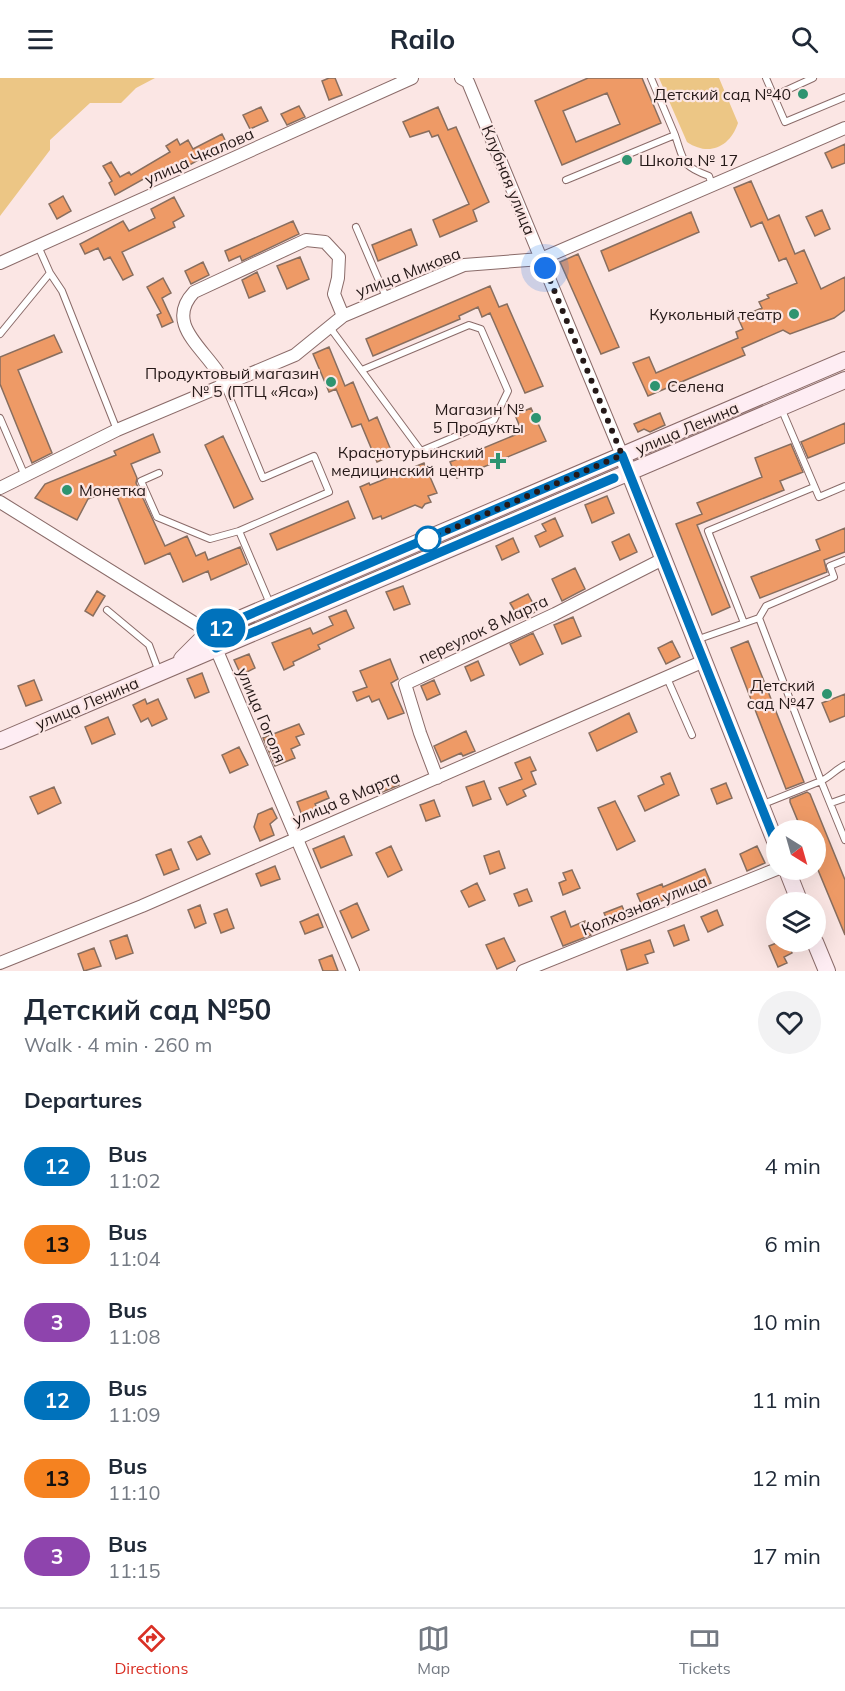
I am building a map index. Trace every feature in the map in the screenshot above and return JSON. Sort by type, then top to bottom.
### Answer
[{"type":"main road","name":"улица Ленина","points":[[0,741],[167,669],[271,606],[845,360]]},
{"type":"main road","name":"улица Ленина","points":[[213,640],[629,472],[845,380]]},
{"type":"main road","name":"Клубная улица","points":[[622,455],[767,820]]},
{"type":"main road","points":[[819,952],[826,971]]},
{"type":"street","name":"улица Чкалова","points":[[0,263],[412,78]]},
{"type":"street","name":"Клубная улица","points":[[465,80],[622,455]]},
{"type":"street","name":"улица Микова","points":[[0,488],[117,430],[296,355],[343,316],[386,297],[464,265],[541,259],[845,128]]},
{"type":"street","points":[[224,384],[219,373],[200,351],[183,321],[183,308],[194,292],[306,240],[325,242],[339,257],[338,278],[334,294],[343,316]]},
{"type":"street","points":[[0,502],[213,640]]},
{"type":"street","name":"переулок 8 Марта","points":[[438,778],[420,733],[405,684],[555,614],[663,559]]},
{"type":"street","name":"улица Гоголя","points":[[213,640],[353,971]]},
{"type":"street","name":"улица 8 Марта","points":[[0,963],[142,906],[704,661]]},
{"type":"street","name":"Колхозная улица","points":[[523,971],[766,873]]},
{"type":"lane","points":[[651,78],[685,164],[709,176],[712,185]]},
{"type":"lane","points":[[766,78],[785,122],[845,97]]},
{"type":"lane","points":[[774,96],[813,78]]},
{"type":"lane","points":[[566,180],[675,135]]},
{"type":"lane","points":[[356,227],[386,297]]},
{"type":"lane","points":[[38,246],[50,273],[62,291],[117,430]]},
{"type":"lane","points":[[0,334],[50,273]]},
{"type":"lane","points":[[330,326],[362,370],[421,451],[494,420],[508,391],[481,329],[469,325],[362,370]]},
{"type":"lane","points":[[159,473],[141,481],[157,517],[210,538],[239,531],[329,492],[314,456],[263,478],[224,384]]},
{"type":"lane","points":[[781,407],[819,498],[845,486]]},
{"type":"lane","points":[[0,418],[26,476]]},
{"type":"lane","points":[[744,623],[708,531],[814,487]]},
{"type":"lane","points":[[239,531],[271,606]]},
{"type":"lane","points":[[696,640],[759,618],[766,606],[834,577],[830,566],[845,560]]},
{"type":"lane","points":[[107,610],[149,645],[167,669]]},
{"type":"lane","points":[[759,618],[845,840]]},
{"type":"lane","points":[[667,677],[692,735]]},
{"type":"lane","points":[[761,805],[821,781],[845,765]]},
{"type":"lane","points":[[831,803],[845,798]]},
{"type":"shaded area","points":[[0,78],[155,78],[136,88],[121,103],[90,103],[50,140],[50,150],[0,216]]},
{"type":"shaded area","points":[[659,78],[719,78],[738,123],[730,138],[724,144],[711,149],[703,149],[687,142]]},
{"type":"building","points":[[335,78],[342,95],[329,100],[322,81]]},
{"type":"building","points":[[588,78],[642,78],[661,123],[562,165],[535,101]],"holes":[[[607,93],[620,124],[576,142],[563,111]]]},
{"type":"building","points":[[299,106],[305,117],[287,125],[281,114]]},
{"type":"building","points":[[261,107],[268,121],[250,129],[243,115]]},
{"type":"building","points":[[438,107],[448,130],[456,127],[489,202],[473,210],[477,221],[440,237],[433,220],[469,204],[438,135],[432,137],[429,131],[410,137],[403,122]]},
{"type":"building","points":[[222,134],[228,146],[211,155],[210,153],[181,170],[178,165],[149,182],[147,177],[115,195],[109,183],[112,181],[103,166],[111,162],[120,177],[129,172],[131,175],[170,152],[166,146],[177,139],[180,145],[188,140],[193,149]]},
{"type":"building","points":[[845,144],[845,163],[832,168],[825,153]]},
{"type":"building","points":[[751,181],[768,220],[779,215],[795,254],[804,250],[821,289],[845,277],[845,310],[834,318],[790,334],[783,330],[742,348],[745,355],[648,396],[633,363],[649,357],[656,373],[738,338],[736,332],[743,329],[738,318],[762,308],[759,302],[769,298],[767,295],[797,283],[786,258],[779,261],[762,222],[751,227],[734,188]]},
{"type":"building","points":[[63,196],[71,211],[57,219],[49,204]]},
{"type":"building","points":[[174,197],[184,216],[173,222],[175,227],[122,252],[133,275],[123,280],[110,257],[104,260],[98,248],[85,254],[80,244],[123,221],[129,231],[155,218],[151,209]]},
{"type":"building","points":[[822,210],[830,229],[815,236],[806,217]]},
{"type":"building","points":[[691,212],[699,232],[609,271],[601,251]]},
{"type":"building","points":[[293,221],[299,234],[242,261],[240,256],[229,261],[225,251]]},
{"type":"building","points":[[411,229],[417,245],[378,261],[372,245]]},
{"type":"building","points":[[578,254],[619,347],[601,354],[560,262]]},
{"type":"building","points":[[300,257],[309,279],[287,289],[277,266]]},
{"type":"building","points":[[203,262],[209,275],[191,284],[185,271]]},
{"type":"building","points":[[257,272],[265,291],[249,298],[242,280]]},
{"type":"building","points":[[163,278],[171,293],[162,298],[173,322],[162,327],[157,315],[161,313],[147,287]]},
{"type":"building","points":[[490,286],[499,307],[507,304],[543,386],[525,393],[490,313],[482,317],[478,307],[459,316],[460,319],[373,356],[366,339]]},
{"type":"building","points":[[54,335],[62,352],[18,370],[52,453],[32,463],[0,384],[0,357]]},
{"type":"building","points":[[329,347],[345,386],[353,382],[369,421],[377,417],[393,455],[377,462],[361,424],[352,427],[336,389],[329,392],[313,354]]},
{"type":"building","points":[[531,408],[546,441],[457,478],[450,462],[522,432],[515,415]]},
{"type":"building","points":[[660,413],[665,425],[650,432],[644,429],[638,432],[634,424]]},
{"type":"building","points":[[845,423],[845,443],[808,458],[801,442]]},
{"type":"building","points":[[153,434],[160,452],[131,464],[137,478],[136,483],[165,546],[187,536],[196,556],[205,552],[208,560],[240,547],[247,564],[211,580],[208,571],[183,582],[170,553],[145,564],[114,489],[88,499],[77,520],[35,498],[45,484],[116,455],[114,451]]},
{"type":"building","points":[[223,436],[253,499],[234,508],[205,445]]},
{"type":"building","points":[[791,444],[803,472],[780,481],[784,490],[697,525],[730,607],[712,615],[676,524],[702,514],[697,503],[762,477],[755,458]]},
{"type":"building","points":[[424,463],[437,493],[428,496],[431,502],[422,508],[415,505],[382,519],[381,516],[373,519],[360,487]]},
{"type":"building","points":[[607,496],[614,513],[592,523],[585,505]]},
{"type":"building","points":[[348,501],[355,518],[277,550],[270,534]]},
{"type":"building","points":[[555,518],[563,536],[540,547],[535,536],[546,531],[542,524]]},
{"type":"building","points":[[845,528],[845,552],[824,560],[827,572],[760,598],[751,577],[820,550],[816,540]]},
{"type":"building","points":[[629,534],[637,552],[620,560],[612,542]]},
{"type":"building","points":[[513,538],[519,552],[502,560],[496,546]]},
{"type":"building","points":[[575,568],[585,589],[562,601],[552,579]]},
{"type":"building","points":[[403,586],[410,604],[394,610],[386,592]]},
{"type":"building","points":[[97,591],[105,596],[93,616],[85,611]]},
{"type":"building","points":[[528,594],[537,611],[520,620],[510,603]]},
{"type":"building","points":[[346,610],[354,628],[318,645],[320,649],[293,662],[294,665],[284,670],[272,643],[310,628],[313,634],[333,625],[329,617]]},
{"type":"building","points":[[573,617],[581,636],[562,644],[554,625]]},
{"type":"building","points":[[533,633],[543,654],[520,665],[510,644]]},
{"type":"building","points":[[672,641],[680,657],[666,664],[658,648]]},
{"type":"building","points":[[748,641],[804,782],[786,789],[731,648]]},
{"type":"building","points":[[249,654],[255,668],[241,675],[234,660]]},
{"type":"building","points":[[390,659],[398,679],[391,683],[404,713],[388,719],[379,699],[372,702],[369,696],[357,701],[353,692],[367,687],[360,671]]},
{"type":"building","points":[[478,661],[484,675],[471,681],[465,667]]},
{"type":"building","points":[[202,673],[209,692],[195,698],[187,679]]},
{"type":"building","points":[[34,680],[42,700],[26,706],[18,686]]},
{"type":"building","points":[[434,680],[440,694],[427,700],[421,686]]},
{"type":"building","points":[[845,694],[845,716],[830,722],[822,703]]},
{"type":"building","points":[[145,699],[147,704],[158,699],[167,719],[152,726],[148,718],[141,722],[133,705]]},
{"type":"building","points":[[629,713],[637,732],[597,751],[589,733]]},
{"type":"building","points":[[108,717],[115,734],[92,744],[85,727]]},
{"type":"building","points":[[299,724],[304,734],[296,737],[300,745],[291,749],[295,758],[275,766],[263,738]]},
{"type":"building","points":[[466,731],[475,751],[463,756],[461,753],[441,762],[434,746]]},
{"type":"building","points":[[239,747],[248,765],[230,773],[222,755]]},
{"type":"building","points":[[530,757],[536,770],[531,772],[536,784],[523,790],[526,796],[507,805],[499,788],[522,779],[515,763]]},
{"type":"building","points":[[670,773],[679,795],[645,811],[638,796],[664,784],[661,777]]},
{"type":"building","points":[[395,776],[399,785],[380,793],[377,784]]},
{"type":"building","points":[[484,781],[491,799],[473,806],[466,787]]},
{"type":"building","points":[[726,783],[732,798],[717,804],[711,789]]},
{"type":"building","points":[[54,787],[61,803],[38,814],[30,797]]},
{"type":"building","points":[[326,791],[329,798],[315,804],[320,815],[304,821],[297,802]]},
{"type":"building","points":[[807,792],[810,794],[821,820],[797,820],[790,799]]},
{"type":"building","points":[[434,800],[440,816],[426,821],[420,805]]},
{"type":"building","points":[[615,801],[635,841],[617,850],[598,808]]},
{"type":"building","points":[[272,808],[277,818],[270,824],[274,835],[260,841],[254,827],[258,814]]},
{"type":"building","points":[[826,833],[845,880],[845,935],[822,880],[826,880]]},
{"type":"building","points":[[201,836],[210,854],[197,860],[188,842]]},
{"type":"building","points":[[344,836],[352,855],[321,868],[313,849]]},
{"type":"building","points":[[391,846],[402,870],[388,877],[376,853]]},
{"type":"building","points":[[757,846],[765,863],[747,871],[740,854]]},
{"type":"building","points":[[171,849],[179,869],[164,875],[156,855]]},
{"type":"building","points":[[499,851],[505,868],[490,874],[484,856]]},
{"type":"building","points":[[275,866],[280,879],[261,886],[256,874]]},
{"type":"building","points":[[705,869],[711,883],[643,908],[637,894],[662,884],[663,887]]},
{"type":"building","points":[[572,870],[580,888],[563,895],[559,883],[566,880],[563,873]]},
{"type":"building","points":[[477,883],[485,900],[469,907],[461,891]]},
{"type":"building","points":[[527,889],[532,901],[519,906],[514,894]]},
{"type":"building","points":[[357,903],[369,930],[352,938],[340,911]]},
{"type":"building","points":[[200,905],[206,923],[195,928],[188,910]]},
{"type":"building","points":[[622,906],[627,917],[609,924],[604,913]]},
{"type":"building","points":[[227,909],[234,928],[221,933],[214,914]]},
{"type":"building","points":[[717,910],[723,925],[708,932],[701,917]]},
{"type":"building","points":[[565,911],[571,927],[585,921],[591,935],[563,946],[551,917]]},
{"type":"building","points":[[318,914],[323,927],[305,934],[300,922]]},
{"type":"building","points":[[684,925],[689,940],[674,946],[668,931]]},
{"type":"building","points":[[127,935],[133,953],[116,959],[110,941]]},
{"type":"building","points":[[504,938],[515,961],[497,969],[486,945]]},
{"type":"building","points":[[650,940],[654,952],[645,955],[648,963],[627,970],[621,950]]},
{"type":"building","points":[[94,948],[101,966],[84,971],[78,954]]},
{"type":"building","points":[[772,952],[792,952],[784,957],[787,963],[778,967]]},
{"type":"building","points":[[332,955],[338,971],[323,971],[319,960]]},
{"type":"bus line","name":"12","points":[[614,478],[216,648],[209,632],[622,455],[767,820]]},
{"type":"place","name":"Детский сад №40","points":[[803,94]]},
{"type":"place","name":"Школа № 17","points":[[627,160]]},
{"type":"place","name":"Кукольный театр","points":[[794,314]]},
{"type":"place","name":"Продуктовый магазин № 5 (ПТЦ «Яса»)","points":[[331,382]]},
{"type":"place","name":"Селена","points":[[655,386]]},
{"type":"place","name":"Магазин № 5 Продукты","points":[[536,418]]},
{"type":"place","name":"Краснотурьинский медицинский центр","points":[[498,461]]},
{"type":"place","name":"Монетка","points":[[67,490]]},
{"type":"place","name":"Детский сад №47","points":[[827,694]]},
{"type":"route","points":[[428,539],[622,455],[545,268]]}]
